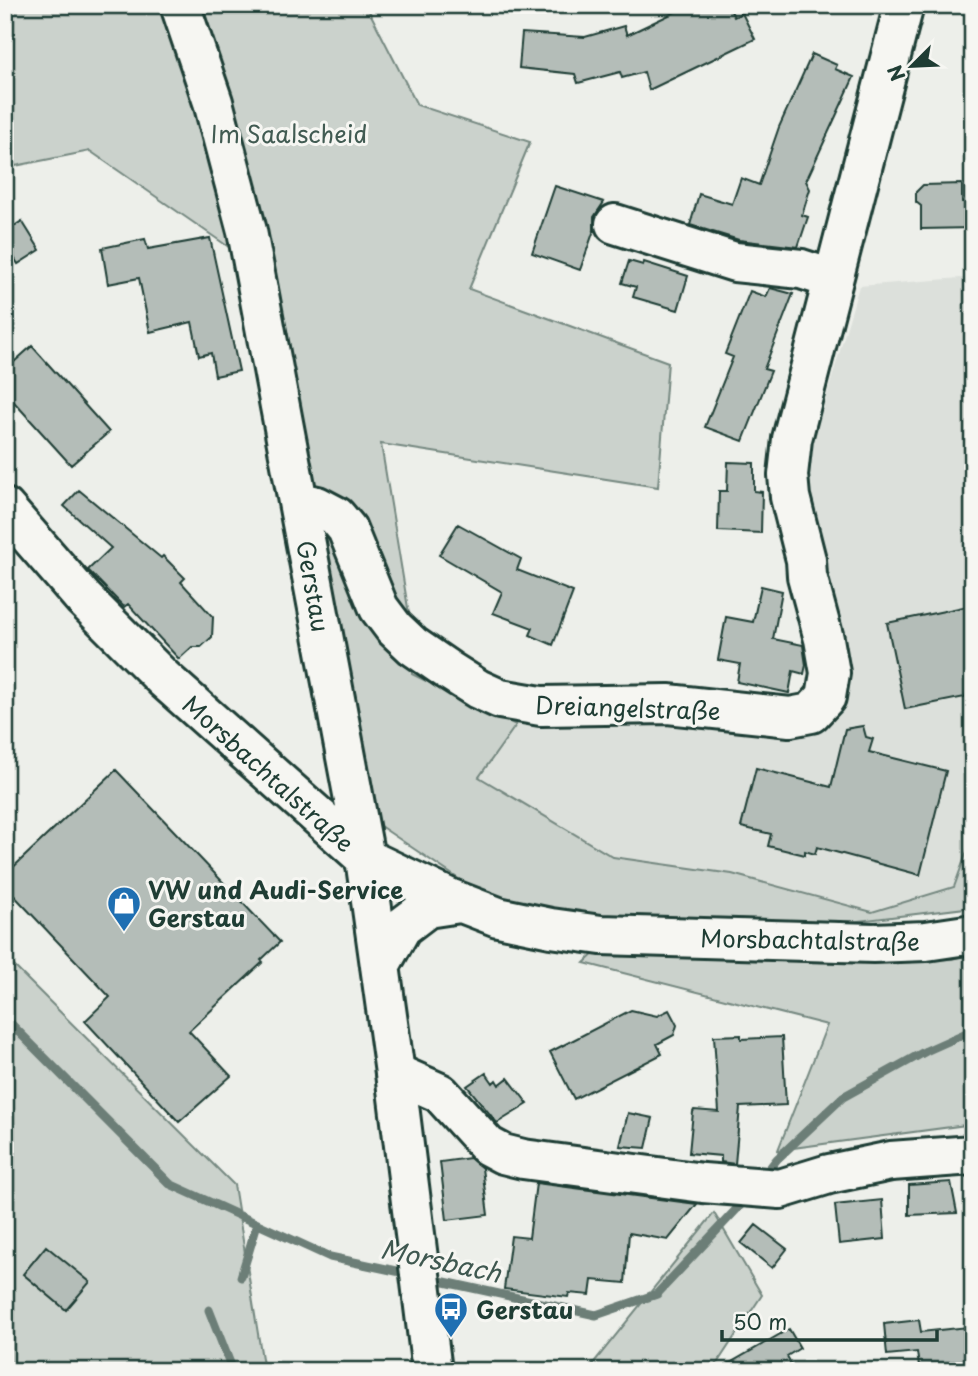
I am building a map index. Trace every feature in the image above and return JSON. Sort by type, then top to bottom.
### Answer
[{"type":"main road","name":"Gerstau","points":[[180,5],[213,102],[247,231],[365,859],[432,1371]]},
{"type":"main road","name":"Dreiangelstraße","points":[[299,502],[317,506],[336,516],[347,529],[379,608],[394,628],[413,646],[448,670],[500,699],[541,706],[668,704],[790,717],[811,713],[826,697],[830,673],[793,515],[788,475],[792,439],[904,5]]},
{"type":"main road","points":[[615,224],[735,262],[801,269],[832,279]]},
{"type":"main road","name":"Morsbachtalstraße","points":[[5,508],[84,599],[164,679],[365,859],[460,903],[498,916],[551,928],[601,935],[873,943],[926,941],[973,934]]},
{"type":"main road","points":[[380,966],[402,928],[427,908],[460,903]]},
{"type":"main road","points":[[395,1073],[440,1093],[488,1146],[503,1154],[523,1159],[725,1185],[780,1189],[829,1174],[891,1161],[973,1155]]},
{"type":"shaded area","points":[[973,277],[973,835],[954,887],[872,912],[732,874],[613,857],[479,777],[516,725],[656,722],[781,734],[818,731],[831,722],[849,685],[806,513],[811,449],[859,286]]},
{"type":"green space","name":"Im Saalscheid","points":[[5,5],[366,5],[417,105],[530,142],[469,289],[668,362],[658,487],[381,444],[410,620],[412,674],[516,725],[479,777],[613,857],[732,874],[872,912],[954,887],[973,835],[973,907],[842,923],[642,921],[493,902],[377,824],[249,261],[90,151],[5,168]]},
{"type":"green space","points":[[599,949],[913,960],[952,959],[973,953],[973,1124],[778,1150],[827,1025],[584,963]]},
{"type":"green space","points":[[5,957],[234,1185],[264,1371],[5,1371]]},
{"type":"green space","points":[[714,1213],[762,1295],[712,1371],[587,1371]]},
{"type":"building","points":[[690,5],[728,5],[734,17],[742,13],[755,39],[649,90],[644,72],[622,78],[620,72],[578,83],[575,74],[519,68],[522,33],[585,37],[624,26],[627,35]]},
{"type":"building","points":[[812,54],[837,65],[835,69],[854,77],[806,181],[810,189],[802,215],[808,217],[798,247],[739,240],[690,225],[699,194],[732,204],[741,178],[759,185],[779,127]]},
{"type":"building","points":[[962,184],[962,202],[973,202],[973,228],[921,229],[921,206],[916,202],[916,192],[923,185]]},
{"type":"building","points":[[555,186],[604,202],[594,217],[594,230],[580,270],[532,253]]},
{"type":"building","points":[[22,221],[40,250],[18,264],[5,243],[5,232]]},
{"type":"building","points":[[210,238],[239,371],[215,376],[211,353],[199,356],[192,322],[150,332],[139,278],[108,284],[102,248],[145,239],[148,249]]},
{"type":"building","points":[[629,261],[643,265],[644,262],[688,276],[678,310],[633,297],[636,287],[622,283]]},
{"type":"building","points":[[770,288],[793,294],[764,369],[771,371],[743,441],[705,427],[733,357],[725,354],[750,291],[766,297]]},
{"type":"building","points":[[32,346],[109,432],[71,465],[5,392],[5,370]]},
{"type":"building","points":[[728,462],[754,463],[754,491],[762,492],[761,533],[718,531],[719,491],[727,491]]},
{"type":"building","points":[[79,490],[161,558],[163,556],[185,578],[181,582],[213,617],[212,637],[201,647],[192,647],[179,659],[128,604],[124,607],[88,570],[111,548],[64,506]]},
{"type":"building","points":[[458,524],[521,559],[517,570],[573,592],[553,645],[530,635],[533,628],[493,613],[502,592],[439,555]]},
{"type":"building","points":[[761,586],[782,591],[773,639],[803,645],[806,665],[804,674],[793,671],[789,693],[737,682],[740,664],[718,660],[726,617],[753,622]]},
{"type":"building","points":[[973,605],[973,666],[965,697],[905,709],[887,623]]},
{"type":"building","points":[[863,726],[866,737],[873,739],[869,752],[946,771],[920,875],[817,847],[815,854],[805,851],[805,855],[768,846],[771,834],[741,827],[756,768],[831,787],[845,729]]},
{"type":"building","points":[[116,770],[280,942],[261,960],[263,962],[189,1031],[231,1076],[179,1122],[85,1021],[110,997],[5,886],[5,875]]},
{"type":"building","points":[[631,1010],[657,1016],[669,1010],[677,1025],[674,1035],[657,1044],[662,1054],[574,1099],[550,1052]]},
{"type":"building","points":[[741,1035],[741,1039],[782,1037],[786,1105],[740,1107],[735,1164],[721,1162],[721,1156],[689,1153],[694,1110],[719,1112],[714,1036]]},
{"type":"building","points":[[486,1073],[493,1083],[496,1080],[499,1085],[508,1078],[528,1104],[497,1123],[467,1086]]},
{"type":"building","points":[[628,1113],[653,1118],[646,1148],[620,1146]]},
{"type":"building","points":[[470,1158],[482,1168],[488,1215],[447,1220],[440,1162]]},
{"type":"building","points":[[951,1182],[957,1213],[909,1215],[909,1185]]},
{"type":"building","points":[[536,1183],[697,1204],[668,1240],[629,1233],[625,1283],[592,1280],[590,1295],[569,1293],[568,1297],[504,1289],[511,1236],[529,1238]]},
{"type":"building","points":[[882,1200],[885,1239],[839,1244],[835,1205]]},
{"type":"building","points":[[756,1225],[787,1249],[772,1268],[741,1243]]},
{"type":"building","points":[[46,1246],[90,1282],[66,1310],[23,1274]]},
{"type":"building","points":[[919,1320],[921,1332],[968,1327],[971,1361],[919,1367],[917,1352],[887,1355],[884,1324]]},
{"type":"building","points":[[789,1329],[800,1348],[787,1356],[795,1371],[716,1371]]},
{"type":"waterway","name":"Morsbach","points":[[5,1018],[170,1184],[330,1257],[410,1274]]},
{"type":"waterway","name":"Morsbach","points":[[763,1177],[777,1159],[843,1097],[926,1051],[973,1030]]},
{"type":"waterway","name":"Morsbach","points":[[431,1279],[596,1315],[657,1294],[748,1197]]},
{"type":"waterway","points":[[241,1277],[257,1224]]},
{"type":"waterway","points":[[209,1310],[233,1371]]},
{"type":"place","name":"VW und Audi-Service Gerstau","points":[[124,933]]},
{"type":"place","name":"Gerstau","points":[[451,1339]]}]
